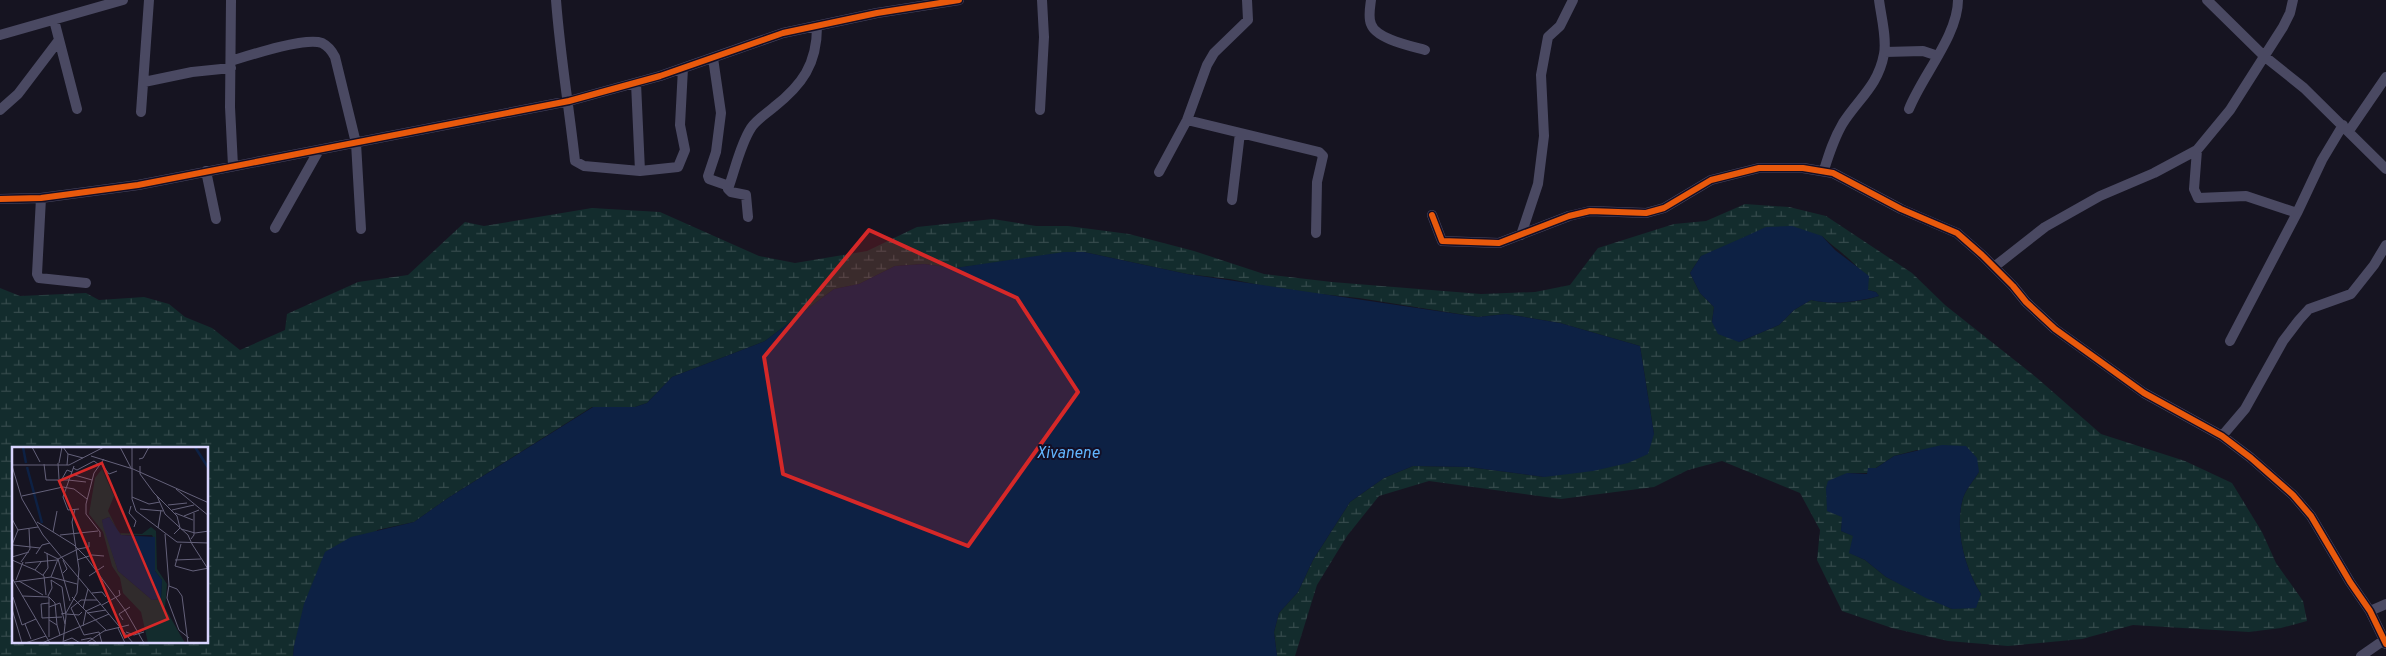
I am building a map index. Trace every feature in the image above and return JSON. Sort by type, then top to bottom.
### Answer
[{"type":"street","points":[[0,35],[123,0]]},
{"type":"street","points":[[141,112],[149,0]]},
{"type":"street","points":[[230,0],[230,107],[233,166]]},
{"type":"street","points":[[556,0],[559,44],[569,101],[575,161],[584,166],[640,171],[678,167],[686,150],[680,124],[683,68]]},
{"type":"street","points":[[1040,110],[1044,37],[1042,0]]},
{"type":"street","points":[[1159,172],[1187,120],[1211,59],[1248,20],[1247,0]]},
{"type":"street","points":[[1371,0],[1370,20],[1372,27],[1377,32],[1396,42],[1425,50]]},
{"type":"street","points":[[1521,236],[1538,184],[1544,136],[1541,75],[1548,37],[1560,26],[1573,0]]},
{"type":"street","points":[[1824,170],[1843,124],[1874,83],[1885,52],[1879,0]]},
{"type":"street","points":[[1909,109],[1915,94],[1938,56],[1957,10],[1958,0]]},
{"type":"street","points":[[2207,0],[2264,56],[2304,88],[2386,169]]},
{"type":"street","points":[[1994,267],[2045,227],[2100,196],[2154,173],[2197,150],[2230,110],[2290,13],[2293,0]]},
{"type":"street","points":[[0,199],[41,198],[138,185],[569,101],[636,83],[783,33],[877,13],[953,1]]},
{"type":"street","points":[[54,20],[77,109]]},
{"type":"street","points":[[748,217],[746,194],[731,192],[728,189],[751,128],[782,101],[808,71],[816,46],[817,27]]},
{"type":"street","points":[[0,110],[18,94],[59,40]]},
{"type":"street","points":[[144,82],[231,64],[290,45],[322,43],[330,49],[335,57],[356,143],[360,184],[360,228]]},
{"type":"street","points":[[1885,52],[1914,50],[1938,56]]},
{"type":"street","points":[[713,58],[720,113],[716,152],[707,172],[709,179],[730,186]]},
{"type":"street","points":[[2230,341],[2322,160],[2386,77]]},
{"type":"street","points":[[636,83],[640,171]]},
{"type":"street","points":[[1187,120],[1319,152],[1322,156],[1316,189],[1316,233]]},
{"type":"street","points":[[1232,200],[1240,133]]},
{"type":"street","points":[[275,228],[319,150]]},
{"type":"street","points":[[2197,150],[2194,189],[2198,198],[2246,196],[2296,213]]},
{"type":"street","points":[[1432,215],[1441,240],[1444,242],[1499,243],[1569,216],[1590,211],[1646,213],[1664,208],[1711,180],[1751,170],[1795,168],[1833,172],[1901,209],[1957,233],[1994,267],[2026,302],[2055,329],[2144,393],[2222,436],[2251,458],[2292,495],[2311,516],[2370,612],[2385,642],[2361,656]]},
{"type":"street","points":[[206,171],[216,218]]},
{"type":"street","points":[[41,198],[37,274],[39,278],[86,283]]},
{"type":"street","points":[[2222,436],[2245,409],[2283,342],[2299,320],[2309,310],[2351,294],[2374,265],[2386,245]]},
{"type":"street","points":[[2370,612],[2386,604]]},
{"type":"highlighted area","points":[[869,230],[1017,298],[1078,392],[968,546],[783,474],[764,357]]},
{"type":"green space","points":[[1745,204],[1789,207],[1826,216],[1912,273],[1945,305],[2037,378],[2101,434],[2185,461],[2232,483],[2262,532],[2276,563],[2303,601],[2307,621],[2281,628],[2249,632],[2133,625],[2082,639],[2008,646],[1948,641],[1892,628],[1842,611],[1817,560],[1820,530],[1800,493],[1722,461],[1688,470],[1654,487],[1561,499],[1429,481],[1379,496],[1347,536],[1317,585],[1295,656],[1277,656],[1274,632],[1279,613],[1298,592],[1313,560],[1350,502],[1384,478],[1413,466],[1469,467],[1544,477],[1654,434],[1640,346],[1560,323],[1506,314],[1478,317],[1359,298],[1290,291],[1230,279],[1187,274],[1084,252],[955,268],[924,264],[895,266],[859,284],[834,289],[765,341],[672,377],[647,403],[635,407],[592,407],[448,498],[414,522],[377,530],[294,646],[293,656],[0,656],[0,288],[20,296],[86,293],[99,300],[144,297],[169,304],[185,317],[212,328],[240,350],[285,330],[287,314],[358,282],[408,275],[465,222],[484,226],[592,208],[660,212],[759,256],[795,263],[867,251],[917,227],[993,219],[1036,226],[1068,226],[1129,234],[1194,251],[1264,274],[1332,282],[1481,294],[1535,292],[1570,285],[1598,248],[1674,224],[1706,221]],"holes":[[[1822,236],[1858,267],[1867,282],[1868,290],[1876,292],[1879,296],[1845,302],[1811,300],[1794,310],[1779,325],[1739,342],[1712,322],[1714,307],[1700,293],[1690,273],[1701,256]],[[1917,450],[1979,472],[1963,498],[1960,523],[1966,561],[1981,594],[1952,609],[1886,577],[1865,560],[1850,553],[1854,536],[1841,531],[1847,473],[1868,473],[1894,456]]]},
{"type":"water","points":[[1792,226],[1822,236],[1835,250],[1869,276],[1868,290],[1876,292],[1879,296],[1845,302],[1811,300],[1794,310],[1779,325],[1739,342],[1718,334],[1712,322],[1714,307],[1700,293],[1690,273],[1701,256],[1766,227]]},
{"type":"water","name":"Xivanene","points":[[1064,252],[1084,252],[1187,274],[1478,317],[1506,314],[1560,323],[1640,346],[1654,434],[1648,454],[1628,463],[1593,471],[1544,477],[1469,467],[1413,466],[1384,478],[1350,502],[1313,560],[1298,592],[1279,613],[1274,632],[1277,656],[293,656],[304,604],[325,552],[351,537],[414,522],[448,498],[593,407],[635,407],[647,403],[672,377],[765,341],[834,289],[859,284],[895,266],[924,264],[955,268]]},
{"type":"water","points":[[1942,445],[1966,446],[1977,458],[1979,472],[1963,498],[1960,523],[1966,561],[1981,594],[1976,608],[1952,609],[1926,598],[1886,577],[1865,560],[1849,553],[1853,536],[1841,531],[1842,517],[1827,511],[1826,488],[1828,481],[1847,473],[1867,474],[1868,468],[1876,468],[1894,456]]},
{"type":"cycle path","points":[[0,199],[41,198],[138,185],[569,101],[660,76],[783,33],[877,13],[959,0]]},
{"type":"cycle path","points":[[1432,215],[1442,241],[1499,243],[1569,216],[1590,211],[1646,213],[1664,208],[1711,180],[1759,168],[1803,168],[1833,173],[1901,209],[1957,233],[1982,255],[2026,302],[2055,329],[2144,393],[2222,436],[2251,458],[2293,495],[2311,516],[2350,582],[2370,611],[2386,644]]}]
